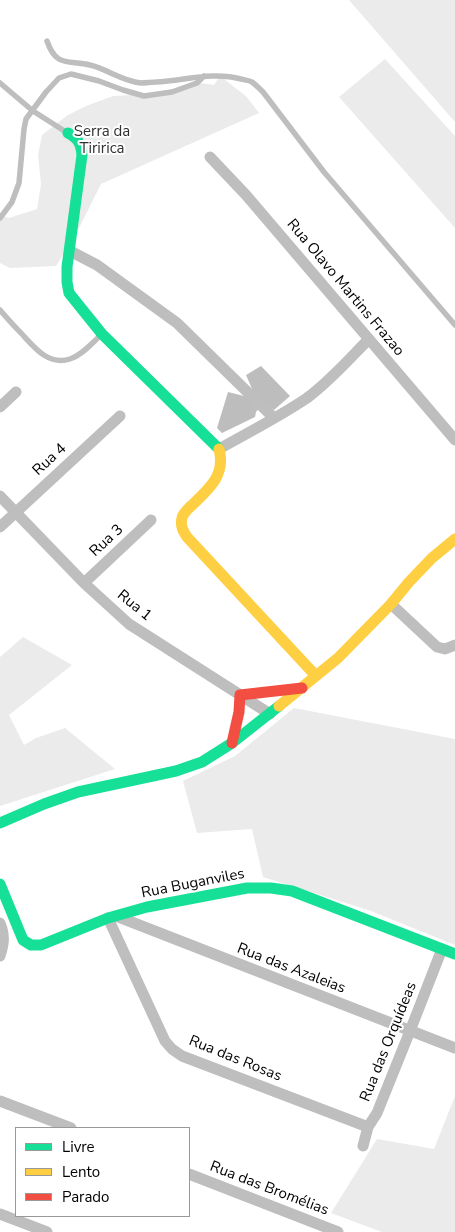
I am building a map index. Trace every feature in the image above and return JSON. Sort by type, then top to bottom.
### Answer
[{"type":"street","points":[[68,133],[77,138],[82,148],[68,267],[69,293],[102,334],[219,448],[222,458],[221,469],[216,481],[184,513],[180,522],[182,529],[187,537],[316,676]]},
{"type":"street","name":"Rua Olavo Martins Frazao","points":[[210,157],[246,195],[455,440]]},
{"type":"street","points":[[70,252],[96,265],[165,314],[274,418]]},
{"type":"street","points":[[219,448],[308,397],[369,340]]},
{"type":"street","points":[[0,407],[16,392]]},
{"type":"street","name":"Rua 4","points":[[0,527],[120,416]]},
{"type":"street","name":"Rua 1","points":[[0,496],[84,583],[129,624],[270,714]]},
{"type":"street","name":"Rua 3","points":[[84,583],[151,520]]},
{"type":"street","points":[[0,823],[78,792],[176,771],[202,762],[232,743],[270,714],[338,658],[391,604],[432,558],[455,539]]},
{"type":"street","points":[[391,604],[437,647],[445,649],[455,644]]},
{"type":"street","points":[[232,743],[239,712],[240,695],[303,688]]},
{"type":"street","name":"Rua Buganviles","points":[[0,884],[23,940],[33,946],[112,917],[147,907],[247,888],[271,888],[292,891],[455,954]]},
{"type":"street","name":"Rua das Azaleias","points":[[112,917],[455,1048]]},
{"type":"street","name":"Rua das Rosas","points":[[112,917],[165,1041],[172,1049],[182,1056],[368,1127]]},
{"type":"street","points":[[0,923],[4,933],[4,946],[0,956]]},
{"type":"street","name":"Rua das Orquídeas","points":[[363,1146],[368,1127],[377,1113],[442,949]]},
{"type":"street","points":[[0,1101],[68,1127]]},
{"type":"street","name":"Rua das Bromélias","points":[[190,1174],[333,1231]]},
{"type":"street","points":[[0,1214],[47,1232]]},
{"type":"lane","points":[[47,41],[50,51],[55,57],[65,62],[76,62],[94,66],[120,78],[141,83],[164,82],[204,76],[233,76],[251,82],[263,92],[324,172],[455,325]]},
{"type":"lane","points":[[0,218],[12,202],[19,183],[26,119],[59,78],[71,74],[144,96],[172,92],[197,83],[204,76]]},
{"type":"lane","points":[[0,83],[33,111],[68,133]]},
{"type":"lane","points":[[0,310],[37,350],[48,358],[60,361],[71,359],[81,353],[102,334]]},
{"type":"green space","points":[[349,0],[455,0],[455,122]]},
{"type":"green space","points":[[385,59],[455,136],[455,228],[339,97]]},
{"type":"green space","name":"Serra da Tiririca","points":[[220,76],[246,96],[259,113],[101,184],[77,232],[56,266],[10,268],[0,263],[0,215],[9,218],[37,209],[41,184],[38,155],[42,135],[68,115],[113,96],[149,94],[200,83],[214,85]]},
{"type":"green space","points":[[23,637],[72,665],[9,715],[24,745],[36,738],[65,728],[115,769],[0,806],[0,657]]},
{"type":"green space","points":[[294,708],[455,739],[455,945],[371,911],[263,877],[252,829],[197,833],[183,781],[235,756]]},
{"type":"green space","points":[[455,1096],[455,1232],[382,1232],[331,1213],[377,1139],[434,1149]]},
{"type":"shaded area","points":[[261,366],[290,396],[274,410],[264,402],[256,412],[255,417],[222,433],[217,428],[228,392],[244,396],[253,391],[246,375]]},
{"type":"traffic: fast","points":[[68,133],[78,142],[82,155],[67,267],[69,293],[102,334],[219,449]]},
{"type":"traffic: fast","points":[[0,823],[78,792],[176,771],[202,762],[232,743],[279,706]]},
{"type":"traffic: fast","points":[[0,884],[23,940],[31,945],[41,945],[108,918],[147,907],[247,888],[271,888],[292,891],[455,954]]},
{"type":"traffic: slow","points":[[219,449],[221,458],[218,474],[210,487],[183,515],[181,524],[183,530],[187,537],[316,676]]},
{"type":"traffic: slow","points":[[279,706],[338,658],[391,604],[432,558],[455,539]]},
{"type":"traffic: jam","points":[[232,743],[239,712],[240,695],[302,688]]}]
